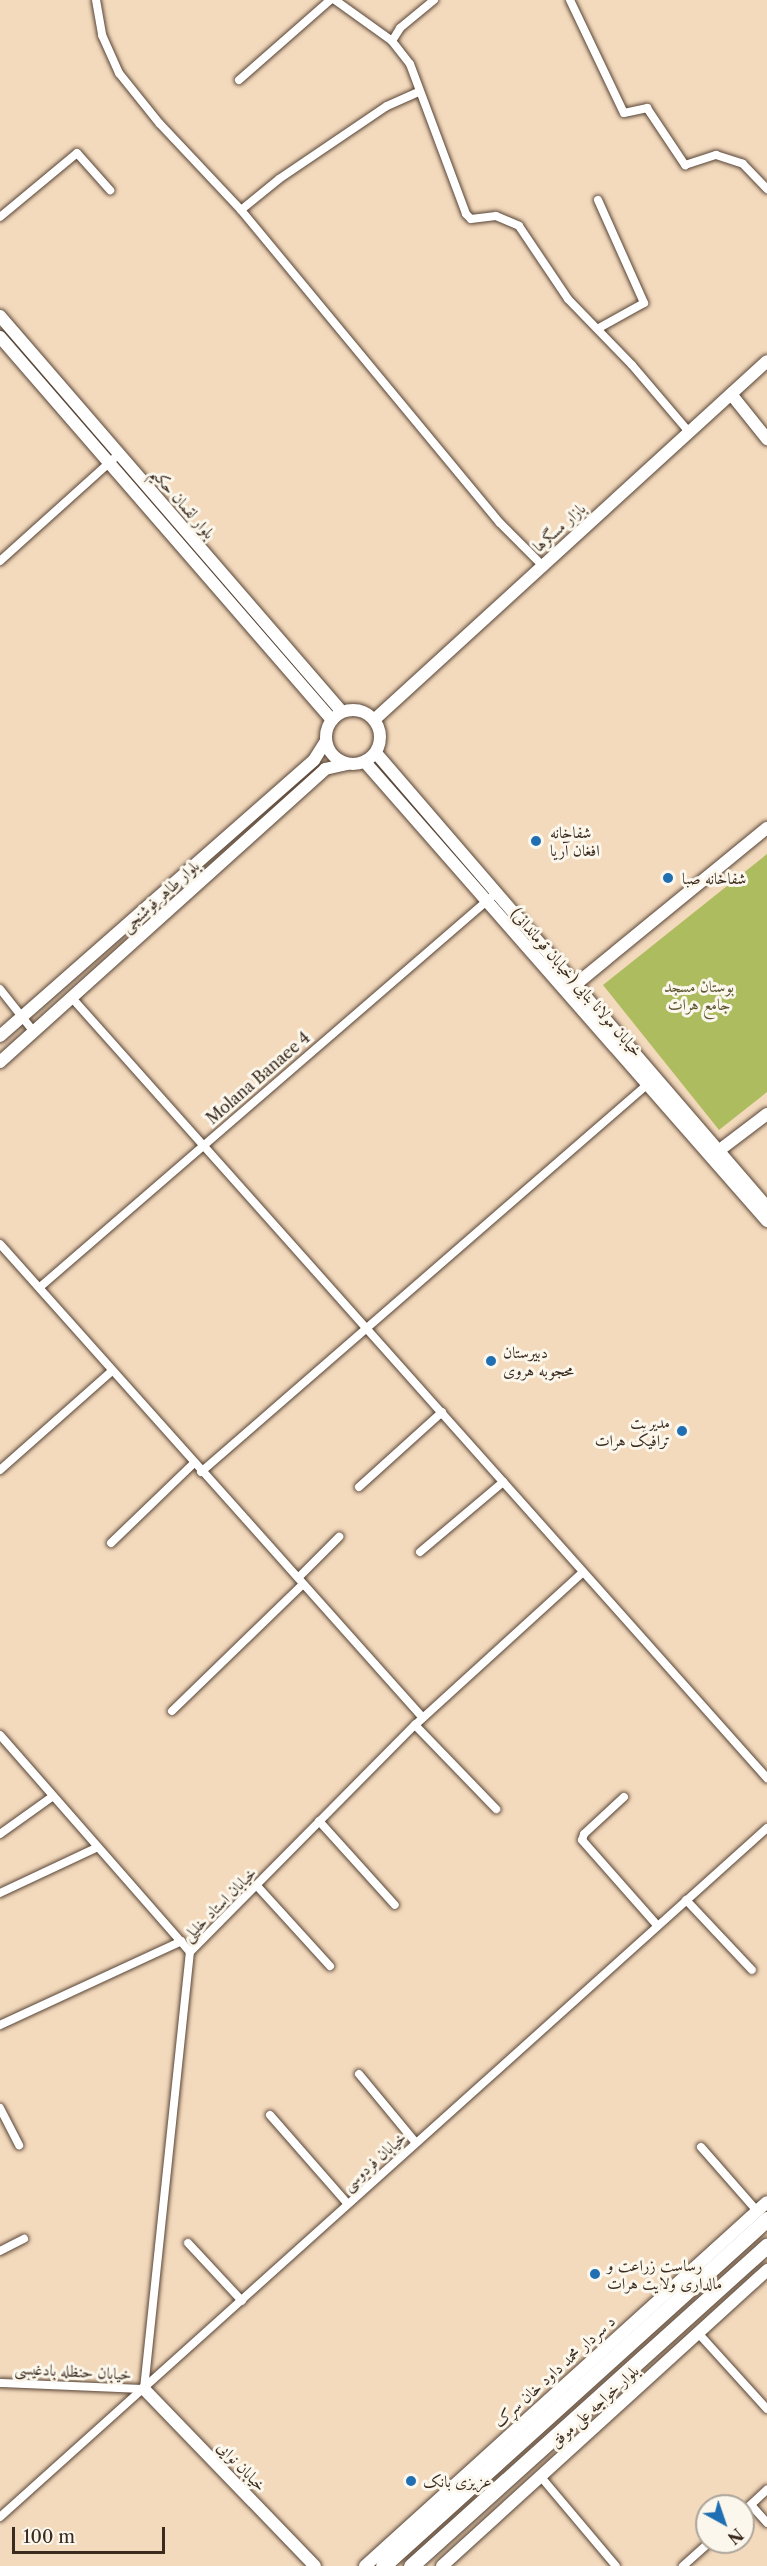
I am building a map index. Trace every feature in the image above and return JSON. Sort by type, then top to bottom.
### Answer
[{"type":"highway","name":"د سردار محمد داود خان سړک","points":[[383,2566],[762,2215]]},
{"type":"highway","points":[[411,2566],[767,2246]]},
{"type":"street","points":[[96,0],[102,35],[118,73],[160,124],[241,210],[500,523],[542,565]]},
{"type":"street","points":[[238,80],[330,0]]},
{"type":"street","points":[[335,0],[393,40],[410,64],[466,214],[471,219],[496,216],[519,226],[568,299],[599,328],[689,432]]},
{"type":"street","points":[[393,40],[400,28],[434,0]]},
{"type":"street","points":[[570,0],[624,112],[647,108],[685,165],[716,155],[743,164],[767,189]]},
{"type":"street","points":[[241,210],[279,179],[387,106],[419,93]]},
{"type":"street","points":[[0,216],[77,153],[110,190]]},
{"type":"street","points":[[598,200],[644,303],[599,328]]},
{"type":"street","name":"بلوار لقمان حکیم","points":[[0,316],[119,454],[337,716]]},
{"type":"street","name":"بلوار لقمان حکیم","points":[[0,337],[109,463],[337,716]]},
{"type":"street","name":"بازار مسگرها","points":[[374,720],[767,361]]},
{"type":"street","points":[[731,394],[767,440]]},
{"type":"street","points":[[0,561],[119,454]]},
{"type":"street","points":[[359,711],[374,720],[380,736],[376,753],[365,762],[347,764],[335,759],[326,741],[337,716],[359,711]]},
{"type":"street","name":"بلوار طاهر فوشنجی","points":[[0,1036],[314,760],[326,741]]},
{"type":"street","name":"خیابان مولانا بنایی (خیابان قوماندانی)","points":[[376,753],[657,1078],[767,1221]]},
{"type":"street","name":"خیابان مولانا بنایی (خیابان قوماندانی)","points":[[365,762],[645,1085],[767,1208]]},
{"type":"street","name":"بلوار طاهر فوشنجی","points":[[0,1062],[325,769],[347,764]]},
{"type":"street","points":[[575,985],[767,828]]},
{"type":"street","name":"Molana Banaee 4","points":[[40,1287],[496,893]]},
{"type":"street","points":[[0,989],[23,1015],[34,1032]]},
{"type":"street","points":[[72,998],[767,1778]]},
{"type":"street","points":[[201,1472],[368,1330],[645,1085],[657,1078]]},
{"type":"street","points":[[714,1155],[767,1114]]},
{"type":"street","points":[[0,1244],[193,1464],[423,1718]]},
{"type":"street","points":[[0,1470],[112,1371]]},
{"type":"street","points":[[359,1487],[442,1412]]},
{"type":"street","points":[[111,1543],[193,1464]]},
{"type":"street","points":[[420,1552],[503,1482]]},
{"type":"street","points":[[172,1711],[301,1581],[339,1537]]},
{"type":"street","name":"خیابان استاد خلیلی","points":[[144,2389],[190,1952],[258,1887],[319,1821],[423,1718],[583,1572]]},
{"type":"street","points":[[416,1725],[496,1809]]},
{"type":"street","points":[[0,1736],[190,1952]]},
{"type":"street","points":[[0,1834],[53,1796]]},
{"type":"street","points":[[624,1797],[584,1834],[582,1840],[657,1926]]},
{"type":"street","points":[[319,1821],[395,1905]]},
{"type":"street","name":"خیابان فردوسی","points":[[0,2517],[767,1828]]},
{"type":"street","points":[[0,1893],[99,1847]]},
{"type":"street","points":[[258,1887],[330,1966]]},
{"type":"street","points":[[686,1900],[752,1970]]},
{"type":"street","points":[[0,2025],[182,1941]]},
{"type":"street","points":[[359,2074],[416,2143]]},
{"type":"street","points":[[0,2108],[19,2145]]},
{"type":"street","points":[[270,2115],[348,2204]]},
{"type":"street","points":[[701,2147],[762,2215]]},
{"type":"street","name":"د سردار محمد داود خان سړک","points":[[365,2566],[762,2215],[767,2202]]},
{"type":"street","points":[[0,2251],[24,2239]]},
{"type":"street","points":[[188,2243],[242,2301]]},
{"type":"street","name":"بلوار خواجه علی موفق","points":[[442,2566],[767,2270]]},
{"type":"street","points":[[699,2334],[767,2409]]},
{"type":"street","name":"خیابان حنظله بادغیسی","points":[[0,2383],[144,2389]]},
{"type":"street","name":"خیابان نوایی","points":[[144,2389],[315,2566]]},
{"type":"street","points":[[541,2477],[616,2566]]},
{"type":"street","points":[[755,2501],[767,2490]]},
{"type":"street","points":[[755,2510],[767,2523]]},
{"type":"street","points":[[683,2566],[696,2554]]},
{"type":"green space","name":"بوستان مسجد جامع هرات","points":[[767,854],[767,1092],[719,1130],[603,985]]},
{"type":"place","name":"شفاخانه افغان آریا","points":[[536,841]]},
{"type":"place","name":"شفاخانه صبا","points":[[668,878]]},
{"type":"place","name":"دبیرستان محجوبه هروی","points":[[491,1361]]},
{"type":"place","name":"مدیریت ترافیک هرات","points":[[682,1431]]},
{"type":"place","name":"رساست زراعت و مالداری ولایت هرات","points":[[595,2274]]},
{"type":"place","name":"عزیزی بانک","points":[[411,2481]]}]
